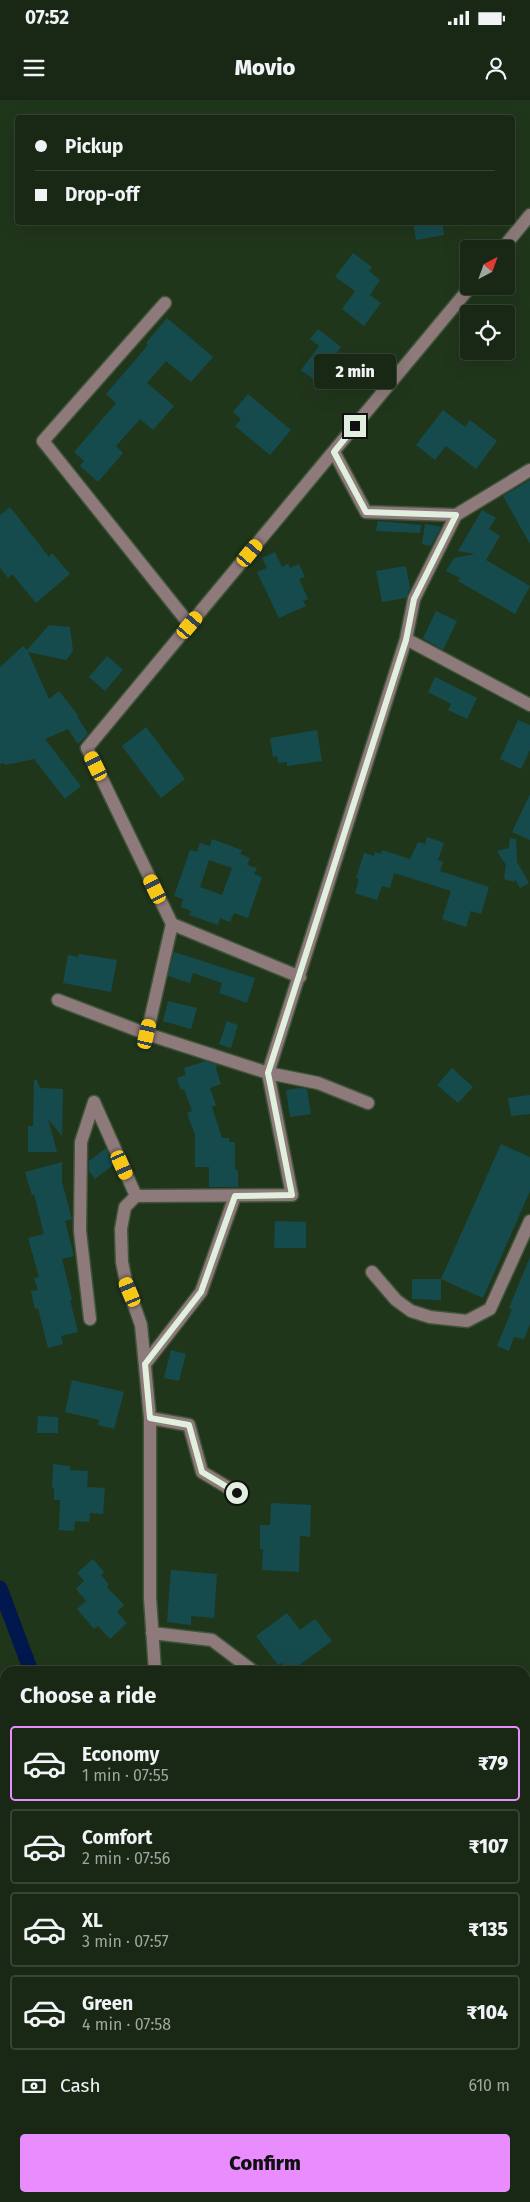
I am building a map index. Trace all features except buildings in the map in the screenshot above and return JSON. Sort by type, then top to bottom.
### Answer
[{"type":"street","points":[[509,240],[530,215]]},
{"type":"street","points":[[147,1034],[172,924],[87,748],[464,295]]},
{"type":"street","points":[[165,303],[43,440],[190,625]]},
{"type":"street","points":[[334,452],[366,512],[456,515]]},
{"type":"street","points":[[155,1666],[150,1598],[150,1418],[142,1326],[126,1282],[122,1262],[121,1229],[125,1207],[136,1196],[292,1195],[268,1073],[406,640],[414,599],[456,515],[530,470]]},
{"type":"street","points":[[406,640],[530,705]]},
{"type":"street","points":[[172,924],[300,977]]},
{"type":"street","points":[[58,1000],[147,1034],[268,1073],[318,1083],[368,1103]]},
{"type":"street","points":[[90,1319],[80,1231],[81,1142],[94,1102],[136,1196]]},
{"type":"street","points":[[145,1364],[201,1292],[235,1196]]},
{"type":"street","points":[[372,1272],[396,1300],[412,1311],[430,1317],[466,1321],[490,1309],[530,1221]]},
{"type":"street","points":[[150,1418],[189,1425],[202,1472],[237,1493]]},
{"type":"street","points":[[152,1633],[212,1640],[246,1666]]},
{"type":"waterway","points":[[0,1588],[29,1666]]},
{"type":"route","points":[[237,1493],[202,1472],[189,1425],[150,1418],[145,1364],[201,1292],[235,1196],[292,1195],[268,1073],[406,640],[414,599],[456,515],[366,512],[334,452],[355,426]]}]
